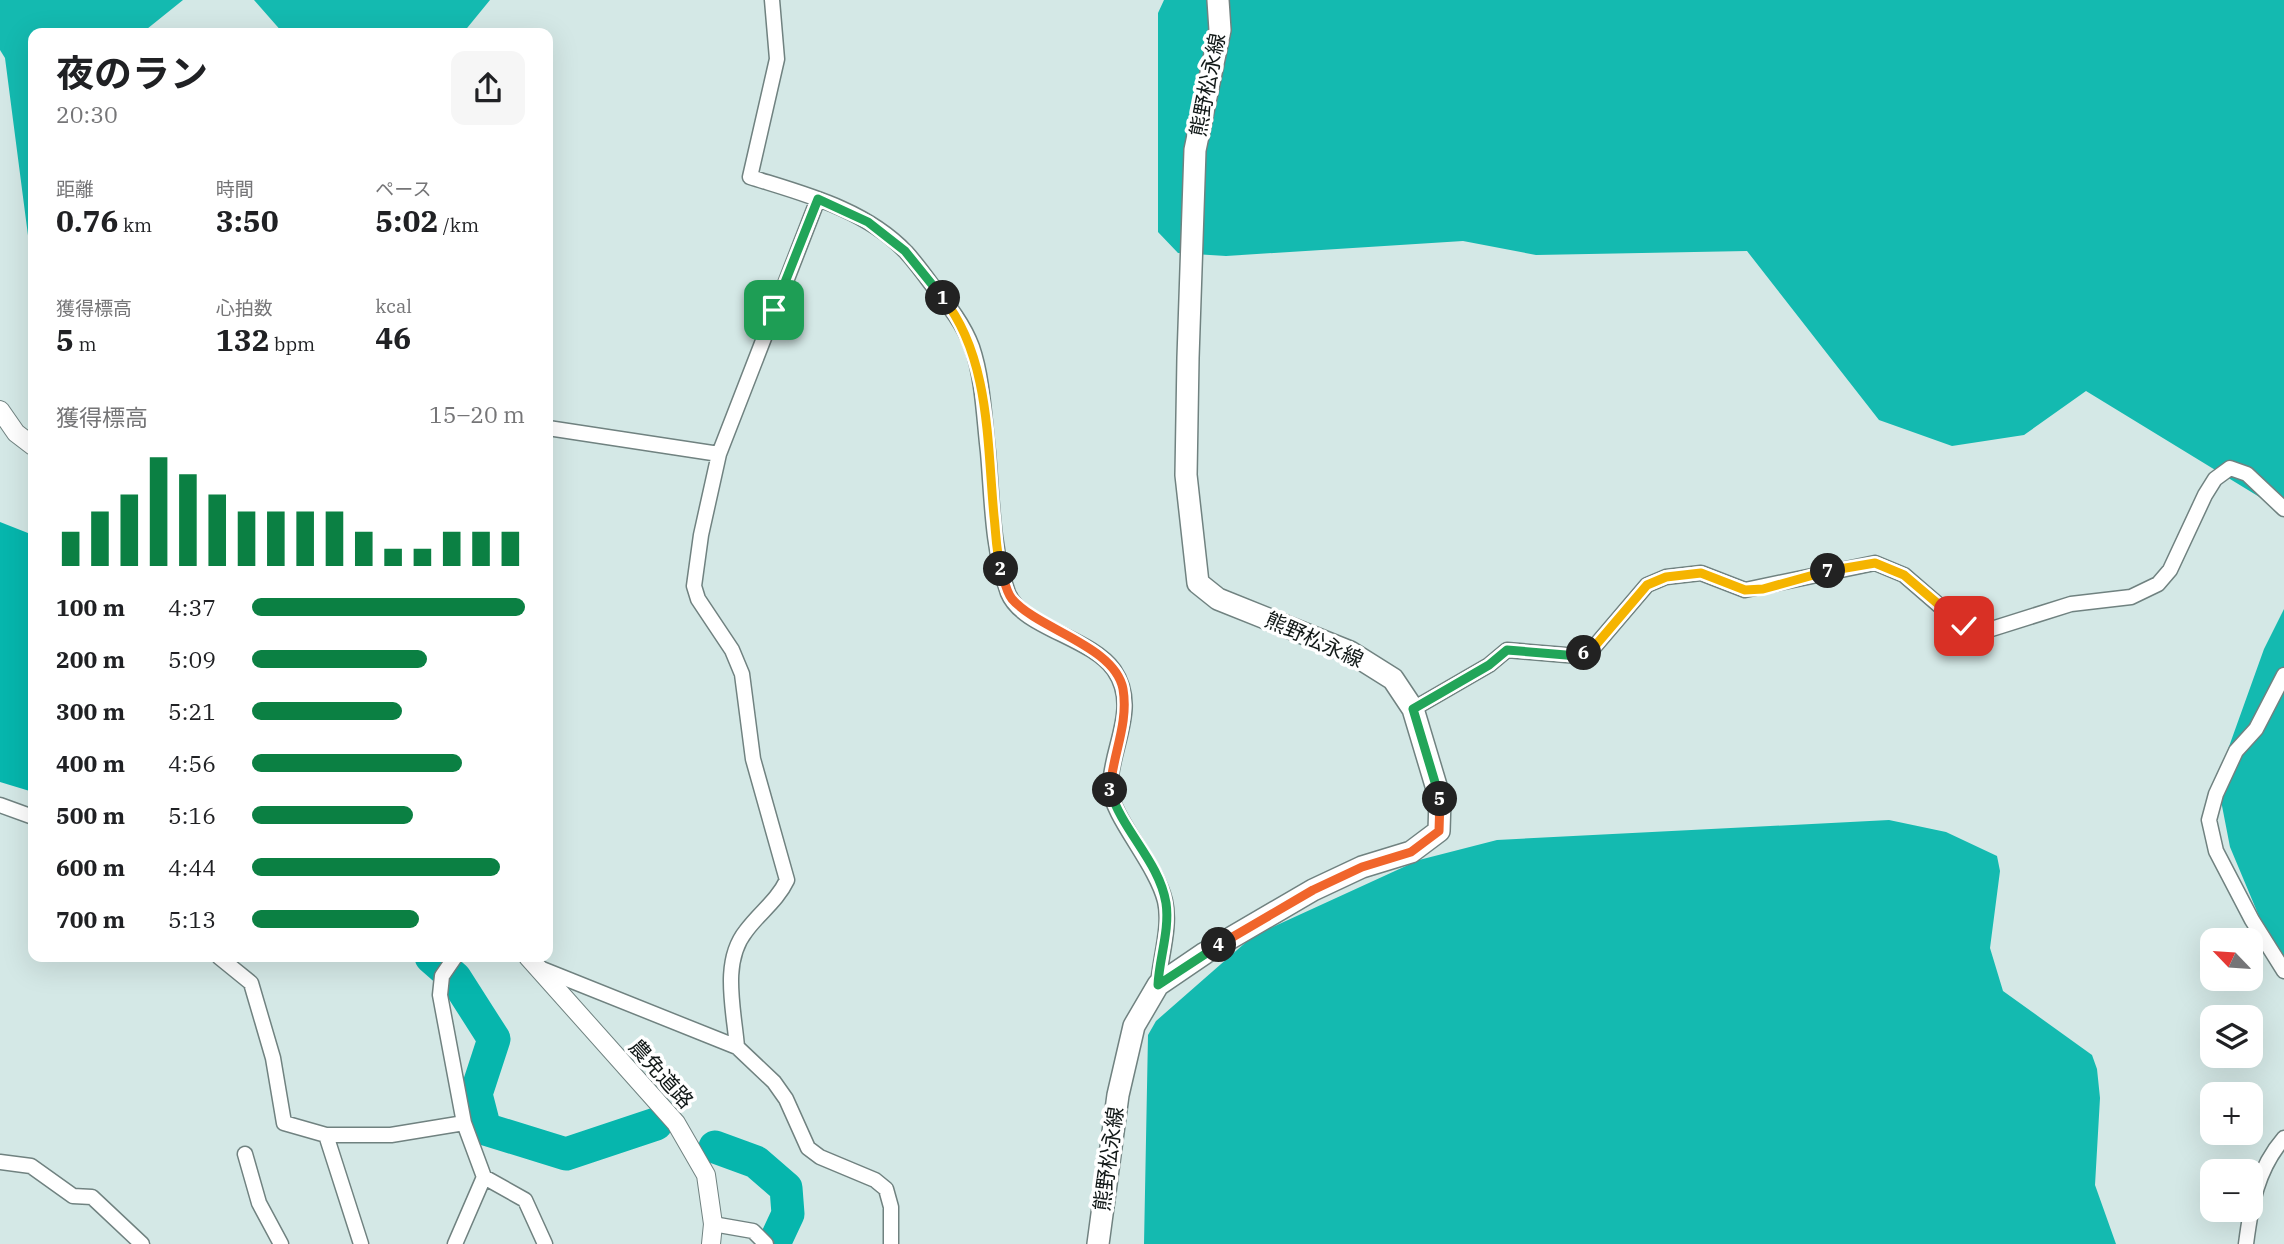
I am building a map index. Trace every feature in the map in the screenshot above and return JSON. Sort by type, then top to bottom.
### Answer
[{"type":"main road","name":"熊野松永線","points":[[1098,1244],[1118,1095],[1134,1026],[1158,985],[1205,953],[1313,890],[1362,867],[1411,852],[1439,831],[1440,799],[1413,709],[1393,679],[1350,652],[1218,599],[1198,583],[1186,475],[1195,150],[1220,30],[1218,0]]},
{"type":"street","points":[[772,0],[777,59],[750,177],[818,199],[868,222],[905,251],[957,316],[972,348],[984,418],[999,565],[1010,597],[1030,616],[1088,647],[1112,668],[1123,687],[1125,713],[1110,789],[1116,810],[1152,866],[1166,903],[1158,985]]},
{"type":"street","points":[[737,1047],[730,962],[745,932],[778,897],[787,880],[753,759],[742,674],[732,650],[698,599],[694,586],[701,534],[719,454],[818,199]]},
{"type":"street","points":[[0,410],[16,433],[28,442]]},
{"type":"street","points":[[553,429],[719,454]]},
{"type":"street","points":[[1413,709],[1489,665],[1507,650],[1578,656],[1595,646],[1647,585],[1666,577],[1701,573],[1745,590],[1875,563],[1904,575],[1964,626],[1982,632],[2071,604],[2130,597],[2158,584],[2170,570],[2205,495],[2215,479],[2230,468],[2247,474],[2284,509]]},
{"type":"street","points":[[2284,675],[2256,729],[2236,751],[2216,794],[2209,820],[2216,851],[2252,920],[2284,971]]},
{"type":"street","points":[[0,805],[28,815]]},
{"type":"street","points":[[225,962],[251,983],[273,1058],[284,1123],[326,1135],[391,1135],[464,1123]]},
{"type":"street","name":"農免道路","points":[[531,962],[676,1123],[706,1175],[713,1224],[711,1244]]},
{"type":"street","points":[[532,962],[737,1047],[774,1082],[786,1099],[808,1148],[827,1161],[874,1180],[886,1189],[891,1207],[891,1244]]},
{"type":"street","points":[[449,967],[440,995],[464,1123],[484,1177],[525,1200],[545,1244]]},
{"type":"street","points":[[326,1135],[361,1244]]},
{"type":"street","points":[[2246,1244],[2253,1194],[2273,1151],[2284,1138]]},
{"type":"street","points":[[245,1154],[259,1203],[281,1244]]},
{"type":"street","points":[[0,1162],[31,1166],[73,1195],[92,1197],[142,1244]]},
{"type":"street","points":[[455,1244],[484,1177]]},
{"type":"street","points":[[713,1224],[753,1231],[766,1244]]},
{"type":"shaded area","points":[[0,0],[183,0],[148,28],[28,28],[28,235],[5,58],[0,50]]},
{"type":"shaded area","points":[[254,0],[490,0],[467,28],[279,28]]},
{"type":"shaded area","points":[[1164,0],[2284,0],[2284,512],[2086,391],[2024,435],[1952,446],[1879,420],[1747,251],[1536,255],[1463,241],[1226,256],[1178,253],[1158,232],[1158,13]]},
{"type":"shaded area","points":[[0,522],[28,533],[28,790],[0,782]]},
{"type":"shaded area","points":[[2284,609],[2284,959],[2274,952],[2230,847],[2217,780],[2264,649]]},
{"type":"shaded area","points":[[1889,820],[1946,832],[1997,856],[2000,871],[1990,948],[2003,991],[2092,1055],[2097,1069],[2100,1098],[2095,1185],[2116,1244],[1144,1244],[1148,1035],[1156,1021],[1253,936],[1419,860],[1497,840]]},
{"type":"waterway","points":[[437,962],[455,978],[494,1039],[476,1094],[485,1129],[566,1154],[656,1124]]},
{"type":"waterway","points":[[715,1147],[756,1162],[786,1188],[788,1214],[774,1244]]},
{"type":"route","points":[[774,310],[818,199],[868,222],[905,251],[957,316],[972,348],[984,418],[999,565],[1010,597],[1030,616],[1088,647],[1112,668],[1123,687],[1125,713],[1110,789],[1116,810],[1152,866],[1166,903],[1158,985],[1205,953],[1313,890],[1362,867],[1411,852],[1439,831],[1440,799],[1413,709],[1489,665],[1507,650],[1578,656],[1595,646],[1647,585],[1666,577],[1701,573],[1745,590],[1763,589],[1819,572],[1875,563],[1904,575],[1964,626]]}]
